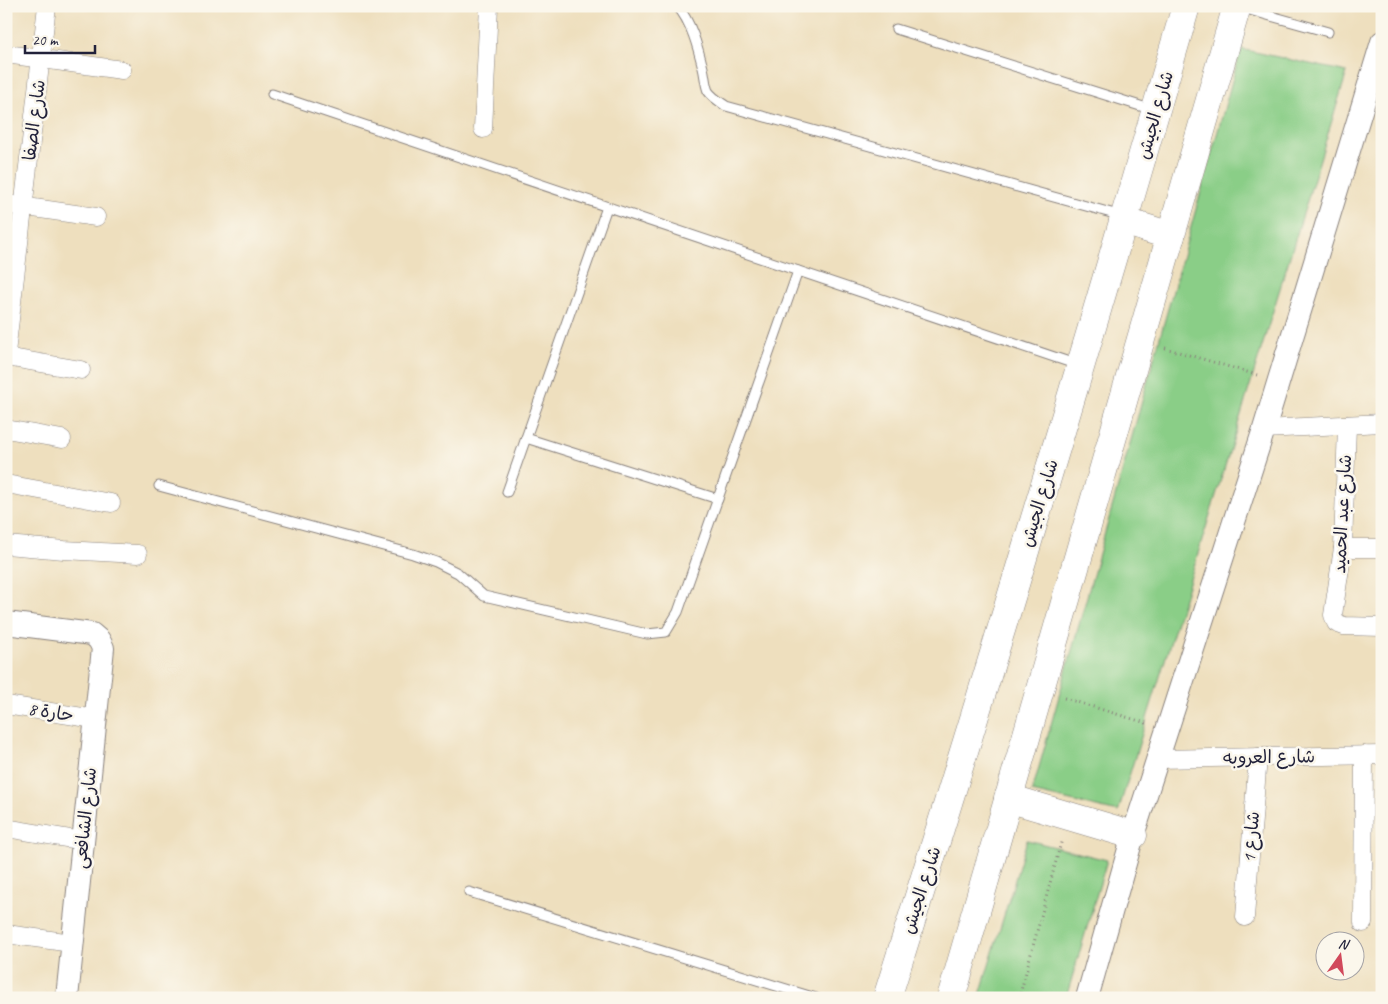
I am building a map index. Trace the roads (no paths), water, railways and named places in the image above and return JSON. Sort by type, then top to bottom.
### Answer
[{"type":"main road","name":"شارع الجيش","points":[[887,998],[965,750],[1081,366],[1186,6]]},
{"type":"main road","points":[[951,998],[1236,6]]},
{"type":"main road","points":[[1124,219],[1171,236]]},
{"type":"main road","points":[[1008,798],[1133,835]]},
{"type":"street","name":"شارع الصفا","points":[[6,353],[47,6]]},
{"type":"street","points":[[482,129],[489,6]]},
{"type":"street","points":[[1087,998],[1133,835],[1264,429],[1382,42]]},
{"type":"street","points":[[6,54],[122,70]]},
{"type":"street","points":[[6,204],[96,218]]},
{"type":"street","points":[[6,357],[81,370]]},
{"type":"street","points":[[1264,429],[1382,423]]},
{"type":"street","name":"شارع عبد الحميد","points":[[1347,425],[1343,548],[1333,615],[1336,623],[1344,626],[1382,627]]},
{"type":"street","points":[[6,429],[62,439]]},
{"type":"street","points":[[6,484],[111,503]]},
{"type":"street","points":[[6,545],[138,554]]},
{"type":"street","points":[[1343,548],[1382,548]]},
{"type":"street","name":"شارع الشافعى","points":[[6,624],[92,634],[99,640],[102,648],[67,998]]},
{"type":"street","name":"حارة 8","points":[[6,705],[96,719]]},
{"type":"street","points":[[1363,923],[1373,755]]},
{"type":"street","name":"شارع العروبه","points":[[1157,759],[1373,755]]},
{"type":"street","name":"شارع 1","points":[[1245,917],[1258,757]]},
{"type":"street","points":[[6,828],[83,840]]},
{"type":"street","points":[[6,934],[72,943]]},
{"type":"lane","points":[[677,6],[692,35],[701,60],[707,89],[714,99],[726,106],[1124,219]]},
{"type":"lane","points":[[1236,6],[1328,32]]},
{"type":"lane","points":[[896,29],[1156,111]]},
{"type":"lane","points":[[272,94],[1081,366]]},
{"type":"lane","points":[[507,492],[607,207]]},
{"type":"lane","points":[[159,486],[414,554],[436,562],[458,574],[484,596],[647,634],[666,632],[678,612],[798,271]]},
{"type":"lane","points":[[526,438],[718,499]]},
{"type":"lane","points":[[469,892],[816,998]]}]
